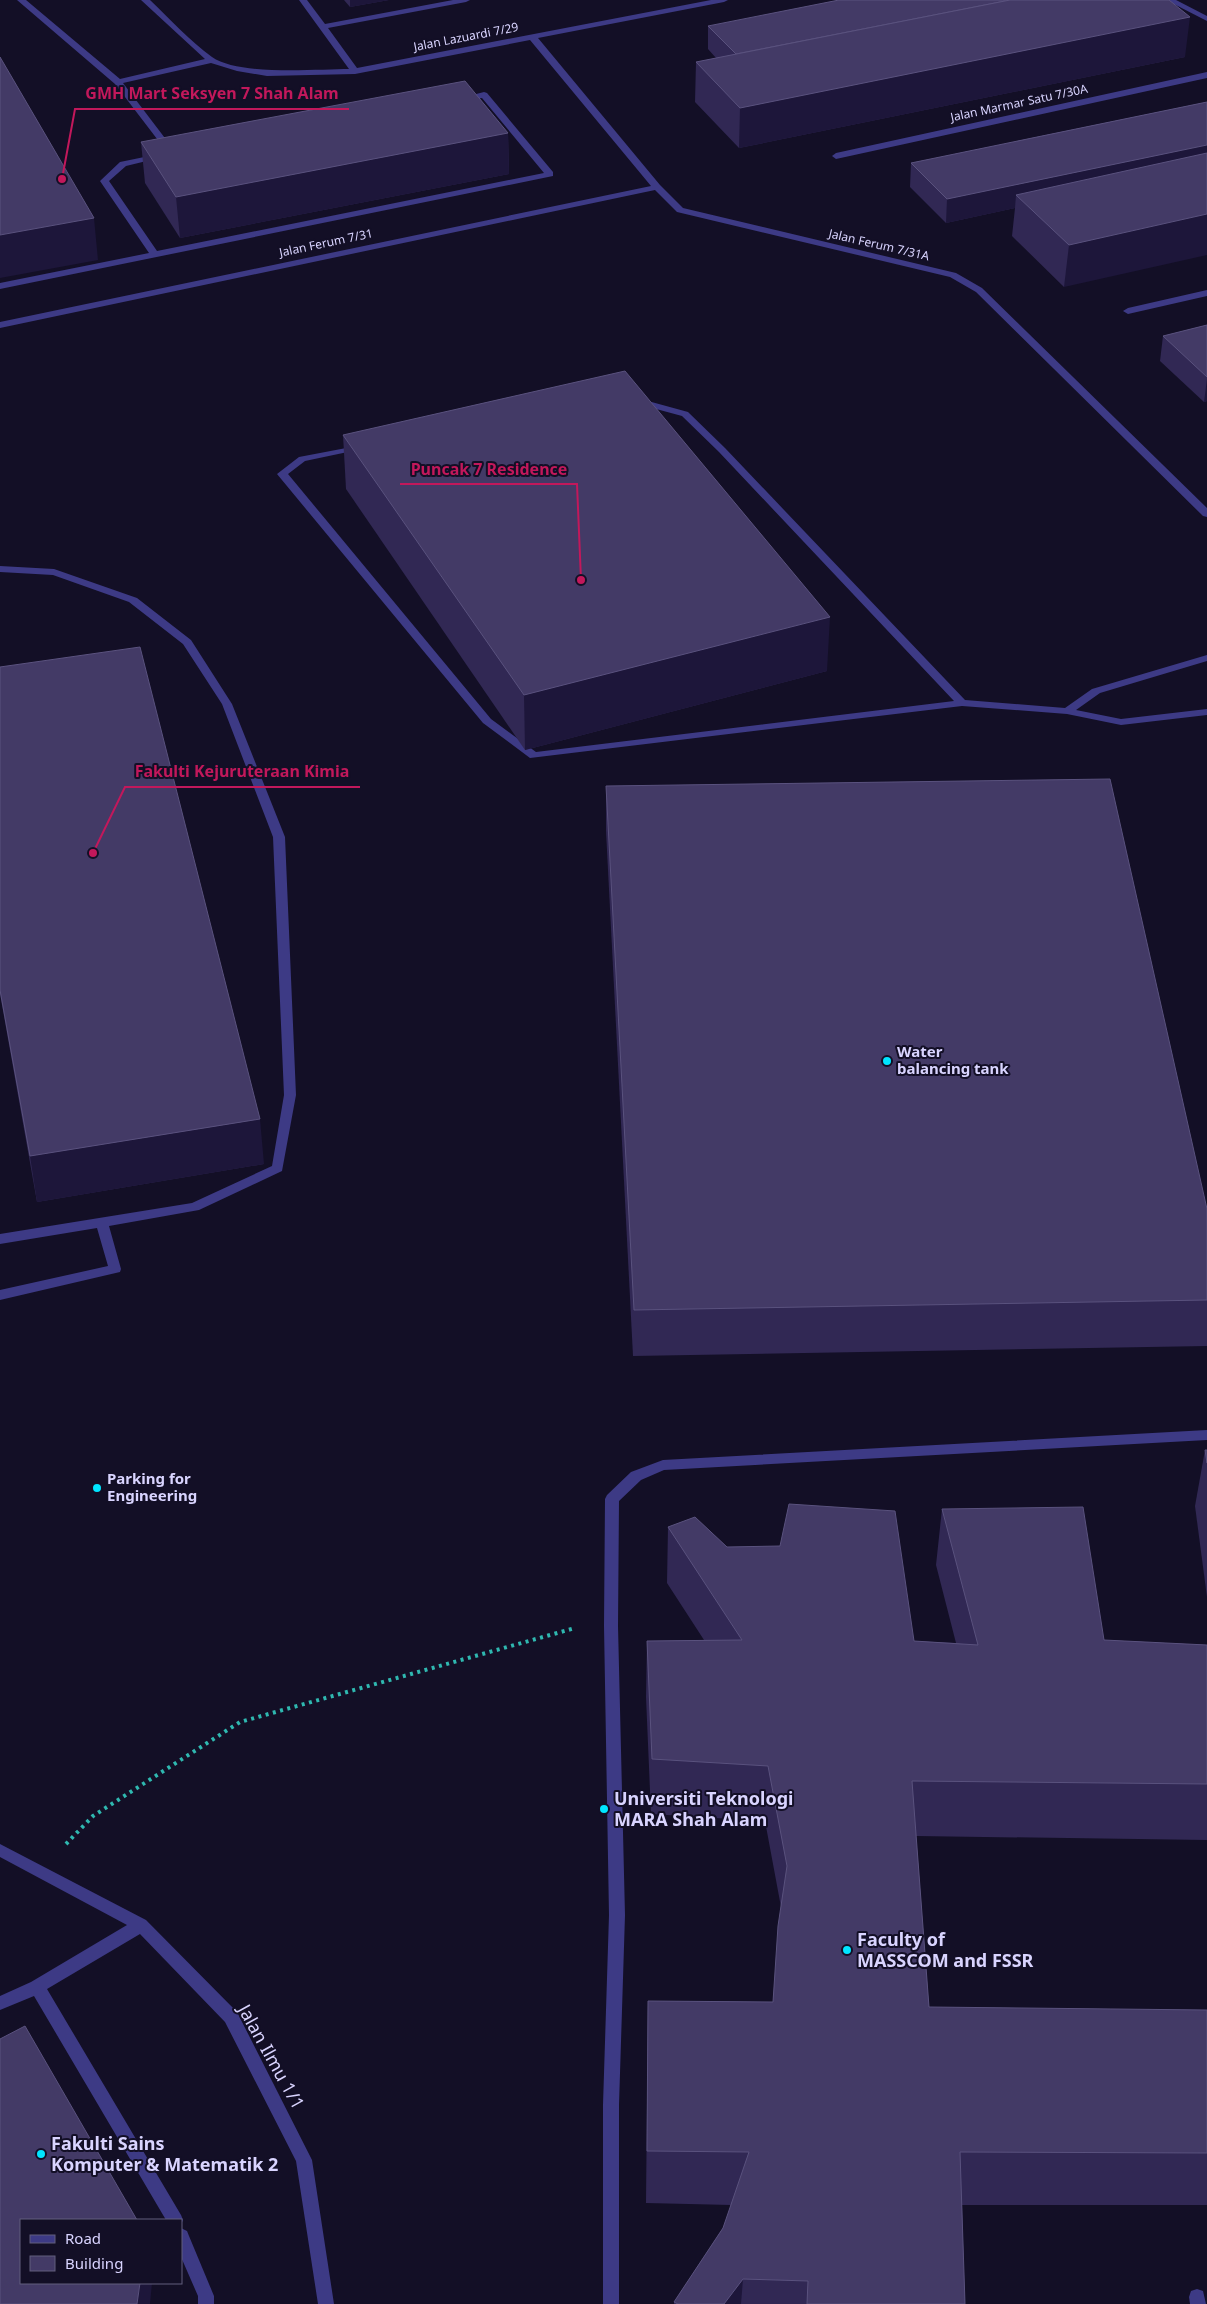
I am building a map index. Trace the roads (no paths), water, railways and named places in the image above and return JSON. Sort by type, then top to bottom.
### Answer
[{"type":"street","points":[[21,0],[118,82],[178,153],[123,164],[104,181],[155,255]]},
{"type":"street","points":[[145,0],[211,60]]},
{"type":"street","points":[[303,0],[355,71]]},
{"type":"street","points":[[322,27],[466,0]]},
{"type":"street","name":"Jalan Lazuardi 7/29","points":[[211,60],[237,68],[267,73],[355,71],[724,0]]},
{"type":"street","points":[[1170,0],[1207,19]]},
{"type":"street","name":"Jalan Ferum 7/31A","points":[[532,37],[658,187],[680,210],[953,275],[979,290],[1207,514]]},
{"type":"street","points":[[118,82],[211,60]]},
{"type":"street","name":"Jalan Marmar Satu 7/30A","points":[[836,156],[1207,75]]},
{"type":"street","points":[[0,286],[550,174],[484,95],[455,101]]},
{"type":"street","name":"Jalan Ferum 7/31","points":[[0,325],[658,187]]},
{"type":"street","points":[[1128,311],[1207,293]]},
{"type":"street","points":[[622,401],[642,401],[685,414],[729,457],[962,703]]},
{"type":"street","points":[[370,445],[302,459],[282,474],[487,721],[534,756],[962,703],[1067,711],[1122,722],[1207,712]]},
{"type":"street","points":[[0,569],[54,572],[133,600],[187,642],[227,704],[279,837],[290,1095],[278,1168],[195,1207],[0,1239]]},
{"type":"street","points":[[1067,711],[1096,690],[1207,658]]},
{"type":"street","points":[[0,1295],[115,1269],[102,1222]]},
{"type":"street","points":[[611,2304],[611,2105],[617,1915],[610,1626],[612,1500],[636,1476],[662,1464],[1207,1435]]},
{"type":"street","name":"Jalan Ilmu 1/1","points":[[0,1850],[141,1925],[230,2017],[304,2160],[326,2304]]},
{"type":"street","points":[[0,2003],[37,1987],[141,1925]]},
{"type":"street","points":[[37,1987],[174,2219]]},
{"type":"street","points":[[182,2238],[206,2296],[206,2304]]},
{"type":"place","name":"GMH Mart Seksyen 7 Shah Alam","points":[[62,179]]},
{"type":"place","name":"Puncak 7 Residence","points":[[581,580]]},
{"type":"place","name":"Fakulti Kejuruteraan Kimia","points":[[93,853]]},
{"type":"place","name":"Water balancing tank","points":[[887,1061]]},
{"type":"place","name":"Parking for Engineering","points":[[97,1488]]},
{"type":"place","name":"Universiti Teknologi MARA Shah Alam","points":[[604,1809]]},
{"type":"place","name":"Faculty of MASSCOM and FSSR","points":[[847,1950]]},
{"type":"place","name":"Fakulti Sains Komputer & Matematik 2","points":[[41,2154]]}]
